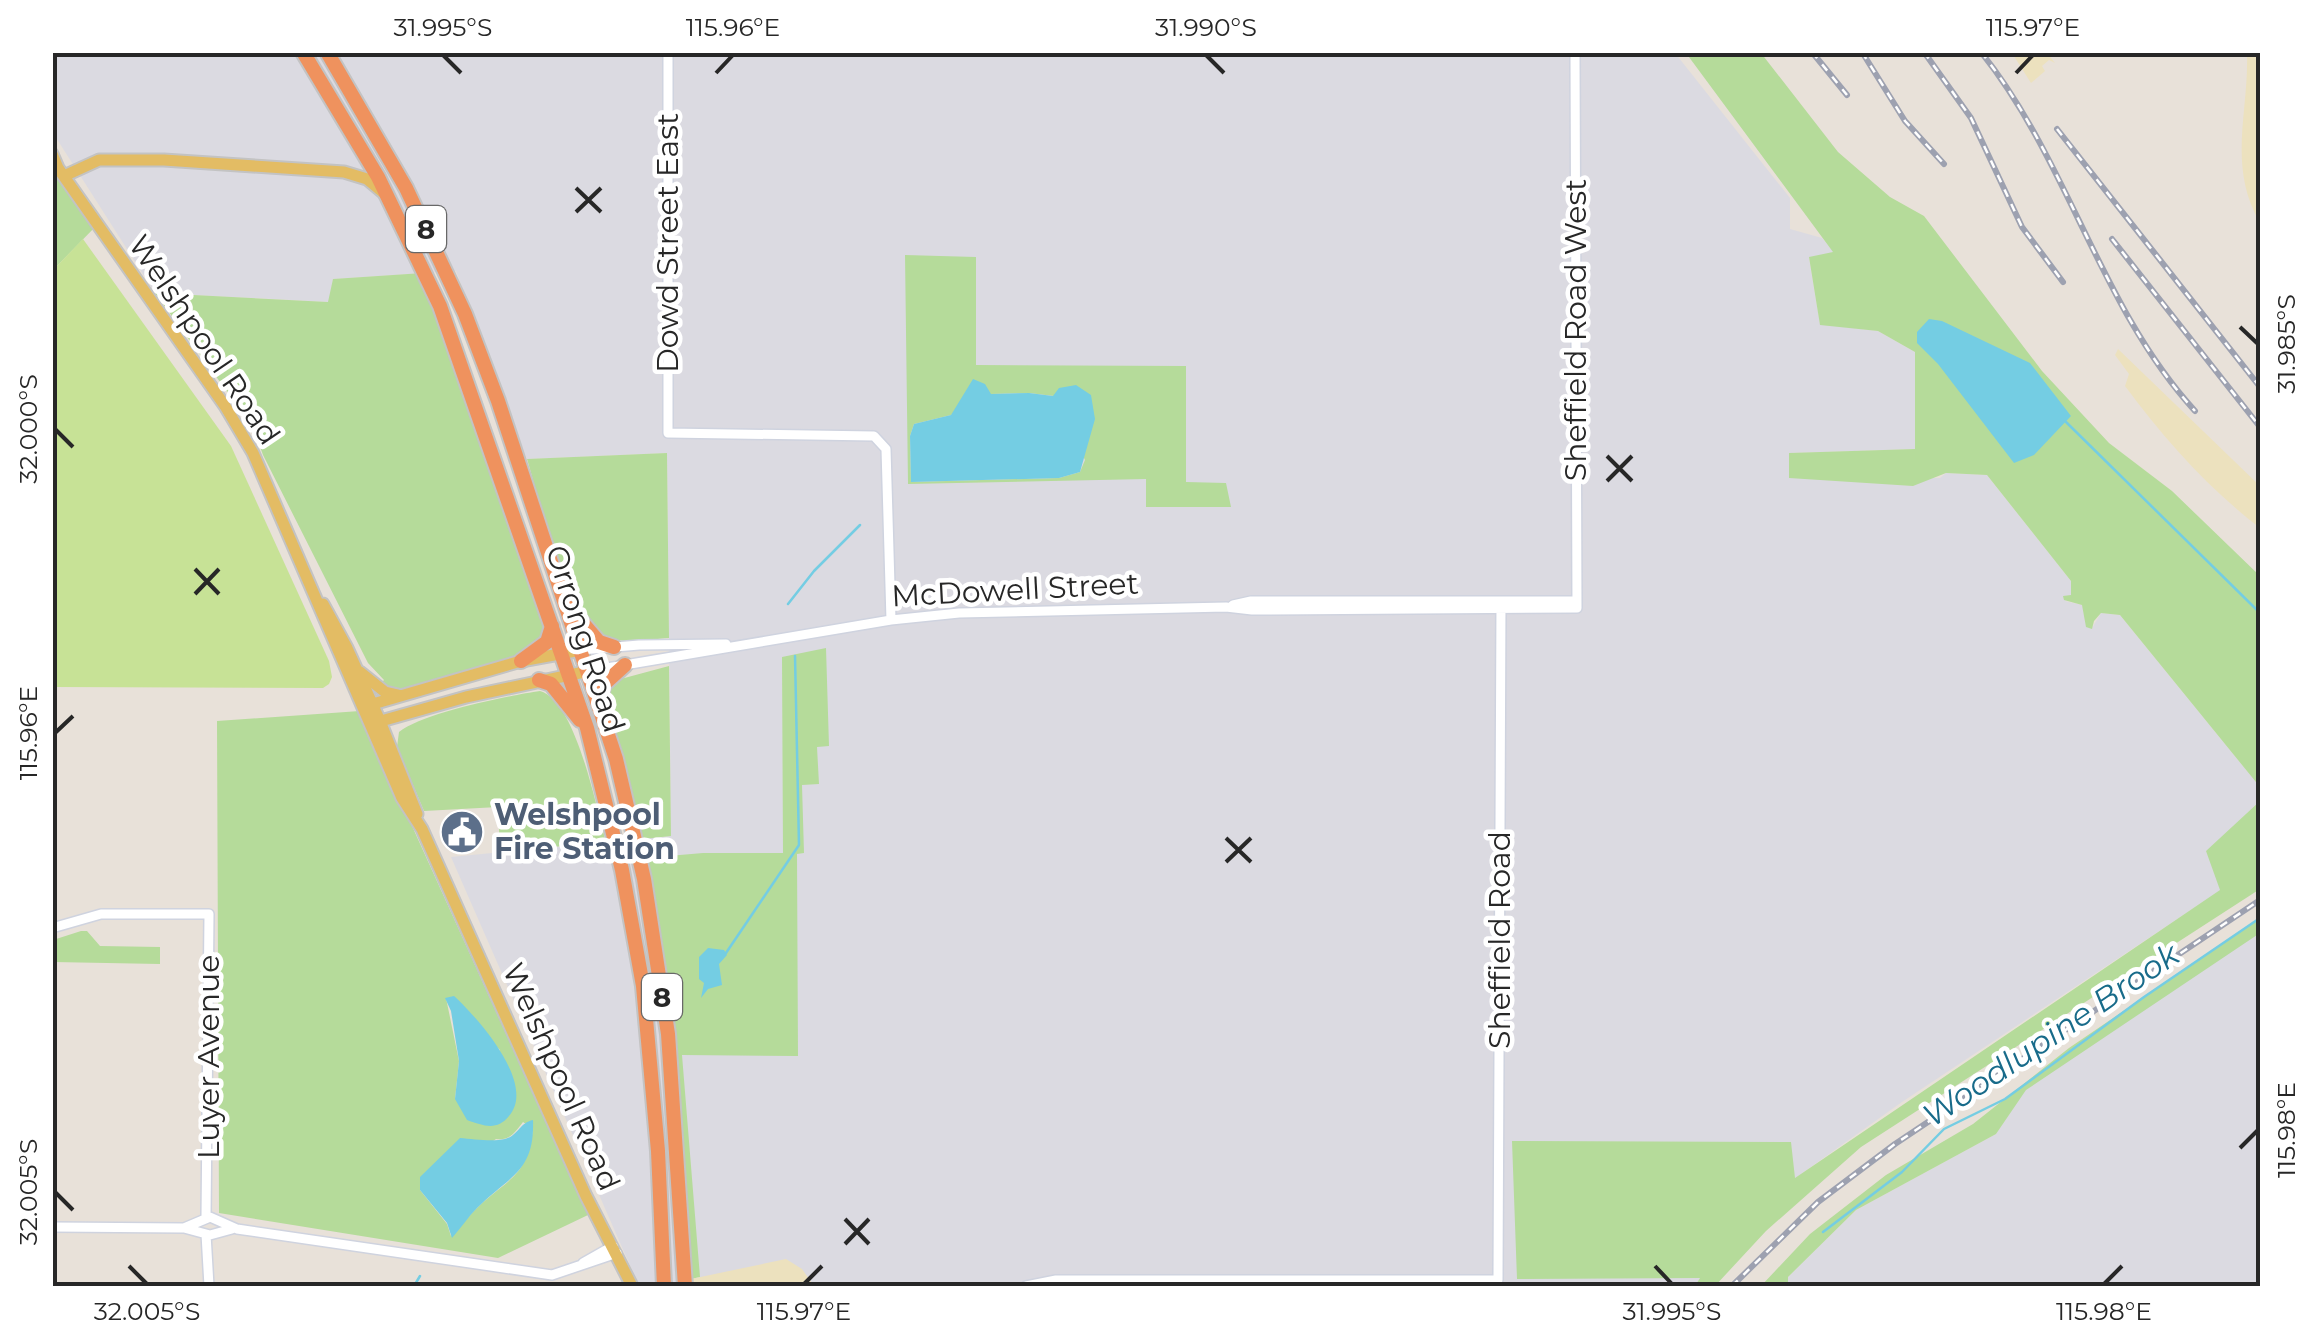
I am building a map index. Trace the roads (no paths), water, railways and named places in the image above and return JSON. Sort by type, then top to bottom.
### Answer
[{"type":"highway","name":"Orrong Road","points":[[303,52],[362,148],[422,266],[454,343],[586,728],[622,870],[642,986],[656,1133],[664,1286]]},
{"type":"highway","name":"Orrong Road","points":[[327,52],[389,156],[453,286],[498,401],[599,702],[634,825],[668,1034],[685,1286]]},
{"type":"highway","points":[[564,600],[599,642],[614,646]]},
{"type":"highway","points":[[521,661],[548,642],[552,626]]},
{"type":"highway","points":[[599,702],[604,684],[625,665]]},
{"type":"highway","points":[[538,680],[558,692],[586,728]]},
{"type":"main road","points":[[344,172],[359,165],[362,148]]},
{"type":"main road","name":"Welshpool Road","points":[[52,154],[58,170],[242,432],[319,608],[375,722],[402,798],[422,829]]},
{"type":"main road","points":[[58,170],[99,160],[164,160],[344,172],[367,179],[388,196]]},
{"type":"main road","name":"Welshpool Road","points":[[319,601],[326,606],[358,670],[368,706]]},
{"type":"main road","name":"McDowell Street","points":[[368,706],[521,661],[582,650]]},
{"type":"main road","points":[[358,670],[385,692],[398,695]]},
{"type":"main road","name":"McDowell Street","points":[[375,722],[538,680],[589,671]]},
{"type":"main road","points":[[391,744],[392,733],[415,710]]},
{"type":"main road","name":"Welshpool Road","points":[[375,722],[391,744],[422,829],[629,1286]]},
{"type":"street","name":"Dowd Street East","points":[[668,52],[668,433],[874,436],[886,449],[892,620]]},
{"type":"street","name":"Sheffield Road West","points":[[1575,52],[1576,605]]},
{"type":"street","name":"McDowell Street","points":[[589,671],[892,620],[959,613],[1366,598],[1501,606],[1576,605]]},
{"type":"street","name":"Sheffield Road","points":[[1026,1286],[1056,1280],[1498,1280],[1501,606]]},
{"type":"street","name":"McDowell Street","points":[[582,650],[749,644]]},
{"type":"street","name":"Luyer Avenue","points":[[52,928],[101,914],[209,914],[210,1226]]},
{"type":"street","points":[[209,1286],[210,1226]]},
{"type":"street","points":[[52,1227],[210,1226],[552,1276],[611,1248]]},
{"type":"water","points":[[1929,319],[1942,321],[2030,363],[2071,416],[2034,455],[2014,463],[1938,364],[1917,343],[1917,332]]},
{"type":"water","points":[[973,379],[985,384],[991,394],[1053,396],[1059,388],[1076,385],[1091,395],[1095,419],[1080,472],[1059,478],[911,482],[910,436],[914,424],[951,415]]},
{"type":"water","points":[[708,948],[724,950],[727,955],[719,964],[722,985],[708,989],[701,998],[704,983],[699,979],[699,957]]},
{"type":"water","points":[[454,996],[501,1052],[516,1087],[516,1103],[509,1116],[495,1125],[467,1120],[455,1099],[459,1061],[451,1011],[445,998]]},
{"type":"water","points":[[533,1120],[525,1162],[452,1238],[447,1223],[420,1190],[420,1177],[460,1138],[505,1139]]},
{"type":"waterway","points":[[2066,422],[2260,613]]},
{"type":"waterway","points":[[788,604],[814,571],[860,525]]},
{"type":"waterway","points":[[726,953],[799,845],[795,656]]},
{"type":"waterway","name":"Woodlupine Brook","points":[[1823,1232],[1902,1172],[1944,1129],[2005,1099],[2260,918]]},
{"type":"waterway","points":[[414,1286],[420,1276]]},
{"type":"railway","points":[[1812,52],[1847,95]]},
{"type":"railway","points":[[1862,52],[1905,121],[1944,164]]},
{"type":"railway","points":[[1924,52],[1971,118],[2022,227],[2063,282]]},
{"type":"railway","points":[[1981,52],[2038,140],[2134,326],[2195,411]]},
{"type":"railway","points":[[2057,129],[2260,387]]},
{"type":"railway","points":[[2112,239],[2260,427]]},
{"type":"railway","points":[[1732,1286],[1818,1202],[1895,1144],[2260,900]]},
{"type":"place","name":"Welshpool Fire Station","points":[[462,832]]}]
